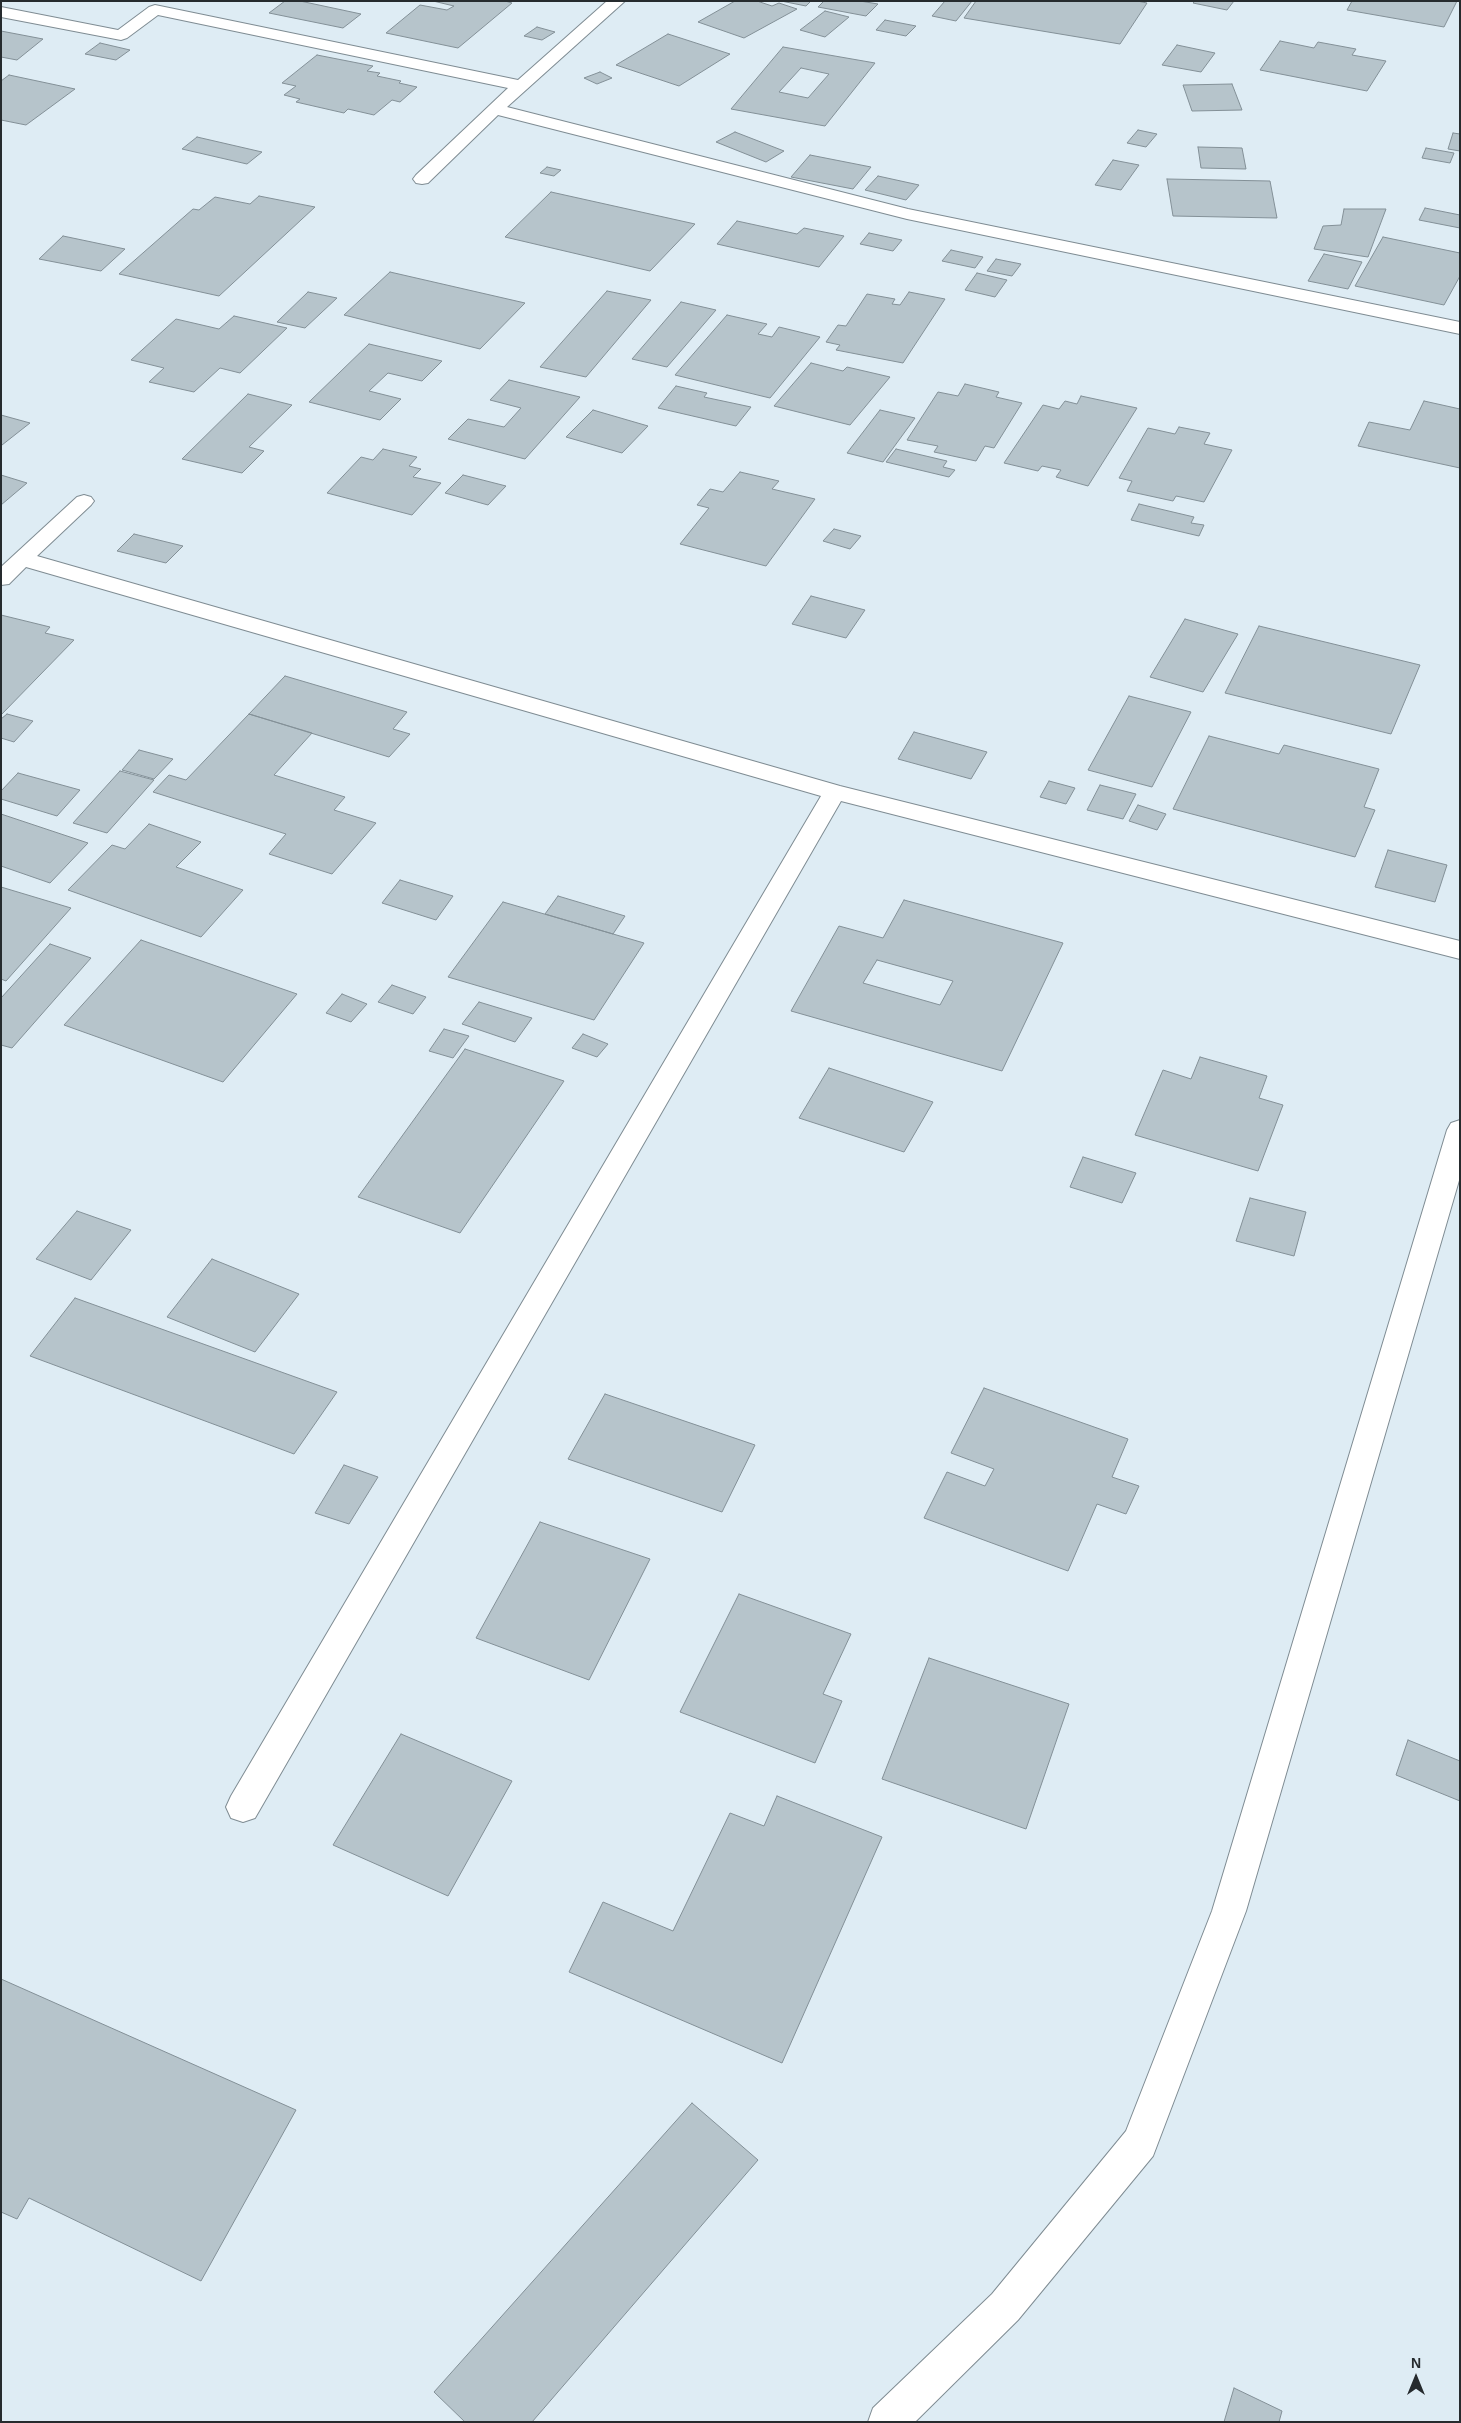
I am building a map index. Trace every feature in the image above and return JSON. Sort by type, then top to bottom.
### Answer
[{"type":"street","points":[[422,179],[495,109],[617,1]]},
{"type":"street","points":[[1,12],[121,35],[155,10],[521,86]]},
{"type":"street","points":[[495,109],[907,214],[1460,328]]},
{"type":"street","points":[[1,579],[84,501]]},
{"type":"street","points":[[23,559],[836,792],[1460,950]]},
{"type":"street","points":[[243,1807],[836,792]]},
{"type":"street","points":[[887,2422],[1005,2307],[1140,2143],[1229,1911],[1460,1130]]},
{"type":"building","points":[[285,1],[300,1],[361,14],[343,28],[269,13]]},
{"type":"building","points":[[433,1],[505,1],[512,3],[458,48],[386,33],[420,5],[447,10],[454,6]]},
{"type":"building","points":[[735,1],[757,1],[772,6],[779,3],[797,9],[744,38],[698,22]]},
{"type":"building","points":[[781,1],[811,1],[806,6]]},
{"type":"building","points":[[824,1],[860,1],[878,4],[866,16],[818,7]]},
{"type":"building","points":[[945,1],[972,1],[956,21],[932,16]]},
{"type":"building","points":[[976,1],[1137,1],[1147,3],[1120,44],[964,18]]},
{"type":"building","points":[[1195,1],[1234,1],[1227,10],[1193,3]]},
{"type":"building","points":[[1352,1],[1457,1],[1444,27],[1347,10]]},
{"type":"building","points":[[825,11],[849,17],[825,37],[800,30]]},
{"type":"building","points":[[885,20],[916,26],[906,36],[876,30]]},
{"type":"building","points":[[537,27],[555,32],[542,40],[524,36]]},
{"type":"building","points":[[1,31],[43,39],[17,60],[1,57]]},
{"type":"building","points":[[668,34],[730,54],[679,86],[616,65]]},
{"type":"building","points":[[1280,41],[1314,48],[1318,42],[1356,49],[1352,55],[1386,61],[1367,91],[1260,70]]},
{"type":"building","points":[[100,43],[130,50],[116,60],[85,54]]},
{"type":"building","points":[[1177,45],[1215,53],[1201,72],[1162,65]]},
{"type":"building","points":[[783,47],[875,63],[825,126],[731,109]],"holes":[[[801,68],[829,74],[808,98],[779,92]]]},
{"type":"building","points":[[317,55],[373,66],[367,71],[380,73],[377,76],[401,81],[399,83],[417,87],[400,102],[392,100],[374,115],[348,109],[344,113],[296,102],[300,99],[284,95],[296,86],[282,83]]},
{"type":"building","points":[[600,72],[612,78],[597,84],[584,78]]},
{"type":"building","points":[[9,75],[75,89],[26,125],[1,120],[1,81]]},
{"type":"building","points":[[1232,84],[1242,110],[1192,111],[1183,85]]},
{"type":"building","points":[[1138,130],[1157,134],[1146,147],[1127,143]]},
{"type":"building","points":[[735,132],[784,151],[766,162],[716,142]]},
{"type":"building","points":[[1453,133],[1460,134],[1460,151],[1448,149]]},
{"type":"building","points":[[197,137],[262,152],[247,164],[182,149]]},
{"type":"building","points":[[1198,147],[1242,148],[1246,169],[1201,168]]},
{"type":"building","points":[[1426,148],[1454,153],[1450,163],[1422,158]]},
{"type":"building","points":[[810,155],[871,167],[853,189],[791,177]]},
{"type":"building","points":[[1113,160],[1139,165],[1121,190],[1095,185]]},
{"type":"building","points":[[547,167],[561,170],[554,176],[540,173]]},
{"type":"building","points":[[878,176],[919,185],[906,200],[865,190]]},
{"type":"building","points":[[1167,179],[1270,181],[1277,218],[1173,216]]},
{"type":"building","points":[[551,192],[695,224],[650,271],[505,237]]},
{"type":"building","points":[[259,196],[315,207],[219,296],[119,274],[193,209],[199,210],[215,197],[250,204]]},
{"type":"building","points":[[1425,208],[1460,215],[1460,228],[1419,220]]},
{"type":"building","points":[[1344,209],[1386,209],[1368,257],[1314,249],[1323,226],[1341,225]]},
{"type":"building","points":[[737,221],[797,234],[804,228],[844,236],[819,267],[717,244]]},
{"type":"building","points":[[869,233],[902,240],[893,251],[860,244]]},
{"type":"building","points":[[63,236],[125,249],[101,271],[39,259]]},
{"type":"building","points":[[1383,237],[1460,253],[1460,276],[1444,305],[1355,286]]},
{"type":"building","points":[[951,250],[983,257],[975,268],[942,261]]},
{"type":"building","points":[[1324,254],[1362,262],[1348,289],[1308,281]]},
{"type":"building","points":[[996,259],[1021,264],[1012,276],[987,271]]},
{"type":"building","points":[[390,272],[525,303],[480,349],[344,315]]},
{"type":"building","points":[[977,273],[1007,280],[995,297],[965,290]]},
{"type":"building","points":[[607,291],[651,300],[586,377],[540,367]]},
{"type":"building","points":[[308,292],[337,298],[305,328],[277,322]]},
{"type":"building","points":[[909,292],[945,299],[903,363],[836,350],[840,345],[826,342],[838,325],[846,326],[867,294],[895,299],[892,304],[900,305]]},
{"type":"building","points":[[681,302],[716,310],[667,367],[632,359]]},
{"type":"building","points":[[727,315],[767,324],[758,334],[772,337],[779,327],[820,337],[770,398],[675,375]]},
{"type":"building","points":[[234,316],[287,328],[240,373],[220,368],[194,392],[149,382],[164,368],[131,360],[176,319],[219,329]]},
{"type":"building","points":[[369,344],[442,361],[422,381],[388,373],[369,391],[401,399],[380,420],[309,402]]},
{"type":"building","points":[[811,363],[843,371],[847,367],[890,377],[850,425],[774,406]]},
{"type":"building","points":[[509,380],[580,397],[525,459],[448,439],[468,419],[504,427],[521,408],[490,400]]},
{"type":"building","points":[[965,384],[999,392],[996,397],[1022,403],[994,448],[985,446],[976,461],[934,452],[938,446],[907,440],[938,392],[958,396]]},
{"type":"building","points":[[676,386],[707,393],[704,397],[751,407],[736,426],[658,408]]},
{"type":"building","points":[[248,394],[292,405],[249,447],[264,451],[242,473],[182,459]]},
{"type":"building","points":[[1081,396],[1137,408],[1088,486],[1056,477],[1061,470],[1042,466],[1038,471],[1004,463],[1043,405],[1059,409],[1065,401],[1077,404]]},
{"type":"building","points":[[1424,401],[1460,409],[1460,468],[1358,446],[1369,422],[1410,430]]},
{"type":"building","points":[[593,410],[648,426],[622,453],[566,437]]},
{"type":"building","points":[[880,410],[915,418],[883,462],[847,453]]},
{"type":"building","points":[[1,415],[30,423],[1,445]]},
{"type":"building","points":[[1179,427],[1210,433],[1204,444],[1232,450],[1204,502],[1176,496],[1173,501],[1127,491],[1132,481],[1119,478],[1148,428],[1175,434]]},
{"type":"building","points":[[383,449],[417,457],[409,466],[421,469],[413,477],[441,483],[412,515],[327,493],[361,457],[373,460]]},
{"type":"building","points":[[896,449],[947,461],[943,467],[955,470],[949,477],[886,462]]},
{"type":"building","points":[[740,472],[779,481],[772,489],[815,499],[766,566],[680,544],[709,508],[697,505],[710,489],[723,492]]},
{"type":"building","points":[[1,475],[27,483],[1,505]]},
{"type":"building","points":[[463,475],[506,486],[488,505],[445,493]]},
{"type":"building","points":[[1139,504],[1194,517],[1191,523],[1204,525],[1199,536],[1131,520]]},
{"type":"building","points":[[834,529],[861,536],[850,549],[823,541]]},
{"type":"building","points":[[134,534],[183,546],[166,563],[117,551]]},
{"type":"building","points":[[811,596],[865,610],[846,638],[792,624]]},
{"type":"building","points":[[1,615],[50,627],[45,633],[74,640],[1,715]]},
{"type":"building","points":[[1185,619],[1238,634],[1203,692],[1150,677]]},
{"type":"building","points":[[1259,626],[1420,665],[1391,734],[1225,693]]},
{"type":"building","points":[[285,676],[407,712],[393,729],[410,734],[389,757],[249,714]]},
{"type":"building","points":[[1129,696],[1191,712],[1152,787],[1088,770]]},
{"type":"building","points":[[7,714],[33,721],[14,742],[1,738],[1,719]]},
{"type":"building","points":[[249,714],[312,733],[274,775],[345,797],[334,810],[376,823],[332,874],[269,854],[286,834],[153,792],[169,775],[186,780]]},
{"type":"building","points":[[914,732],[987,752],[971,779],[898,759]]},
{"type":"building","points":[[1209,736],[1279,754],[1284,745],[1379,769],[1364,807],[1375,810],[1355,857],[1173,809]]},
{"type":"building","points":[[139,750],[173,759],[154,779],[122,770]]},
{"type":"building","points":[[120,771],[154,780],[107,833],[73,823]]},
{"type":"building","points":[[18,773],[80,790],[57,816],[1,799],[1,791]]},
{"type":"building","points":[[1049,781],[1075,788],[1066,804],[1040,797]]},
{"type":"building","points":[[1100,785],[1136,794],[1123,819],[1087,810]]},
{"type":"building","points":[[1138,805],[1166,814],[1157,830],[1129,821]]},
{"type":"building","points":[[1,814],[88,843],[50,883],[1,866]]},
{"type":"building","points":[[149,824],[201,842],[176,867],[243,890],[201,937],[68,890],[112,845],[125,849]]},
{"type":"building","points":[[1388,850],[1447,865],[1435,902],[1375,887]]},
{"type":"building","points":[[400,880],[453,896],[436,920],[382,903]]},
{"type":"building","points":[[1,887],[71,908],[6,981],[1,979]]},
{"type":"building","points":[[558,896],[625,916],[613,934],[545,914]]},
{"type":"building","points":[[904,900],[1063,943],[1002,1071],[791,1011],[839,926],[883,938]],"holes":[[[877,960],[953,981],[940,1005],[863,983]]]},
{"type":"building","points":[[503,902],[644,943],[594,1020],[448,977]]},
{"type":"building","points":[[141,940],[297,994],[223,1082],[64,1025]]},
{"type":"building","points":[[50,944],[91,958],[12,1048],[1,1045],[1,998]]},
{"type":"building","points":[[392,985],[426,997],[413,1014],[378,1002]]},
{"type":"building","points":[[342,994],[367,1004],[351,1022],[326,1013]]},
{"type":"building","points":[[479,1002],[532,1018],[515,1042],[462,1024]]},
{"type":"building","points":[[444,1029],[469,1036],[453,1058],[429,1051]]},
{"type":"building","points":[[583,1034],[608,1044],[597,1057],[572,1048]]},
{"type":"building","points":[[465,1049],[564,1081],[460,1233],[358,1197]]},
{"type":"building","points":[[1200,1057],[1267,1076],[1259,1098],[1283,1105],[1258,1171],[1135,1135],[1163,1070],[1191,1079]]},
{"type":"building","points":[[829,1068],[933,1102],[904,1152],[799,1118]]},
{"type":"building","points":[[1083,1157],[1136,1173],[1122,1203],[1070,1187]]},
{"type":"building","points":[[1250,1198],[1306,1212],[1294,1256],[1236,1241]]},
{"type":"building","points":[[77,1211],[131,1230],[91,1280],[36,1259]]},
{"type":"building","points":[[212,1259],[299,1294],[255,1352],[167,1317]]},
{"type":"building","points":[[75,1298],[337,1392],[294,1454],[30,1356]]},
{"type":"building","points":[[984,1388],[1128,1439],[1112,1477],[1139,1486],[1126,1514],[1097,1504],[1068,1571],[924,1518],[947,1472],[985,1486],[994,1469],[951,1453]]},
{"type":"building","points":[[605,1394],[755,1445],[722,1512],[568,1459]]},
{"type":"building","points":[[344,1465],[378,1477],[349,1524],[315,1513]]},
{"type":"building","points":[[540,1522],[650,1559],[589,1680],[476,1638]]},
{"type":"building","points":[[739,1594],[851,1634],[823,1694],[842,1701],[815,1763],[680,1712]]},
{"type":"building","points":[[929,1658],[1069,1704],[1026,1829],[882,1779]]},
{"type":"building","points":[[401,1734],[512,1781],[448,1896],[333,1845]]},
{"type":"building","points":[[1408,1740],[1460,1761],[1460,1801],[1396,1775]]},
{"type":"building","points":[[777,1796],[882,1837],[782,2063],[569,1972],[603,1902],[673,1931],[730,1813],[764,1826]]},
{"type":"building","points":[[1,1979],[296,2110],[201,2281],[29,2198],[17,2219],[1,2212]]},
{"type":"building","points":[[692,2103],[758,2160],[532,2422],[465,2422],[434,2392]]},
{"type":"building","points":[[1234,2388],[1282,2411],[1279,2422],[1224,2422]]}]
